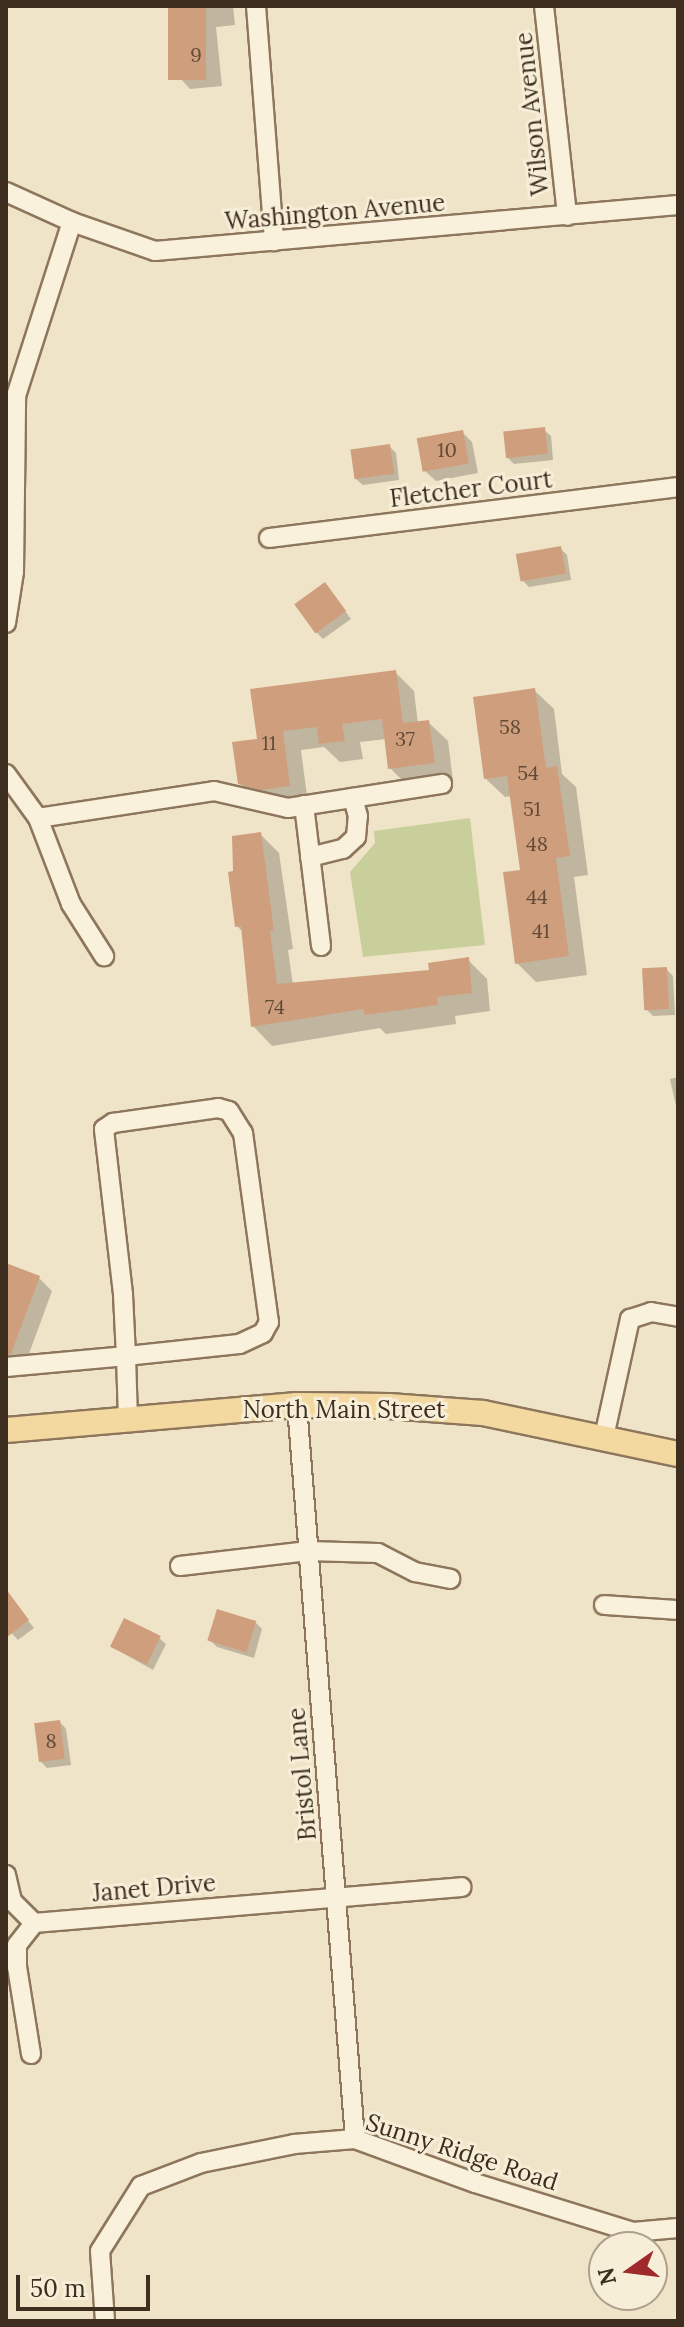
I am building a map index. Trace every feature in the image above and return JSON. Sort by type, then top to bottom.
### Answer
[{"type":"main road","name":"North Main Street","points":[[6,1430],[297,1405],[389,1406],[483,1413],[678,1454]]},
{"type":"street","points":[[256,6],[274,241]]},
{"type":"street","name":"Wilson Avenue","points":[[544,6],[567,216]]},
{"type":"street","name":"Washington Avenue","points":[[6,192],[72,222],[155,251],[678,205]]},
{"type":"street","points":[[6,623],[14,572],[11,490],[16,396],[72,222]]},
{"type":"street","name":"Fletcher Court","points":[[269,538],[678,487]]},
{"type":"street","points":[[6,774],[38,818],[71,904],[104,956]]},
{"type":"street","points":[[38,818],[214,791],[288,808],[442,784]]},
{"type":"street","points":[[310,857],[343,849],[356,837],[358,816],[353,798]]},
{"type":"street","points":[[304,805],[321,946]]},
{"type":"street","points":[[6,1367],[126,1356],[239,1344],[263,1333],[269,1322],[243,1133],[229,1111],[218,1108],[128,1120],[113,1123],[104,1129],[102,1143],[123,1294],[126,1356],[128,1418]]},
{"type":"street","points":[[604,1437],[630,1319],[651,1312],[678,1317]]},
{"type":"street","name":"Bristol Lane","points":[[297,1405],[355,2139]]},
{"type":"street","points":[[180,1566],[308,1551],[378,1553],[415,1572],[450,1579]]},
{"type":"street","points":[[604,1605],[678,1610]]},
{"type":"street","points":[[6,1875],[12,1901],[34,1923],[17,1945],[17,1967],[31,2054]]},
{"type":"street","name":"Janet Drive","points":[[34,1923],[336,1895],[461,1887]]},
{"type":"street","name":"Sunny Ridge Road","points":[[105,2321],[100,2251],[141,2186],[201,2163],[294,2144],[355,2139],[475,2183],[633,2232],[678,2228]]},
{"type":"green space","points":[[470,818],[485,945],[363,957],[350,872],[375,843],[374,831]]},
{"type":"building","points":[[168,6],[206,6],[206,80],[168,80]]},
{"type":"building","points":[[545,427],[548,454],[506,458],[503,431]]},
{"type":"building","points":[[463,430],[469,463],[423,472],[417,438]]},
{"type":"building","points":[[390,444],[394,474],[355,479],[350,450]]},
{"type":"building","points":[[561,546],[566,574],[521,582],[516,554]]},
{"type":"building","points":[[325,582],[346,611],[315,633],[294,604]]},
{"type":"building","points":[[396,670],[403,723],[429,720],[435,763],[388,769],[382,719],[342,724],[345,741],[319,744],[317,727],[283,731],[290,786],[261,790],[238,784],[232,742],[257,739],[250,689]]},
{"type":"building","points":[[535,688],[546,768],[557,766],[570,856],[556,858],[569,956],[515,964],[503,872],[520,870],[507,776],[484,779],[473,697]]},
{"type":"building","points":[[261,832],[274,931],[270,931],[277,984],[429,970],[428,963],[469,957],[472,993],[437,997],[438,1005],[365,1015],[363,1009],[251,1027],[241,926],[235,927],[228,872],[233,871],[232,836]]},
{"type":"building","points":[[667,967],[669,1009],[644,1010],[642,968]]},
{"type":"building","points":[[6,1263],[40,1276],[11,1354],[6,1355]]},
{"type":"building","points":[[6,1589],[29,1620],[6,1638]]},
{"type":"building","points":[[217,1609],[256,1621],[247,1653],[207,1641]]},
{"type":"building","points":[[124,1618],[161,1636],[147,1665],[110,1647]]},
{"type":"building","points":[[60,1720],[65,1759],[39,1762],[34,1723]]}]
